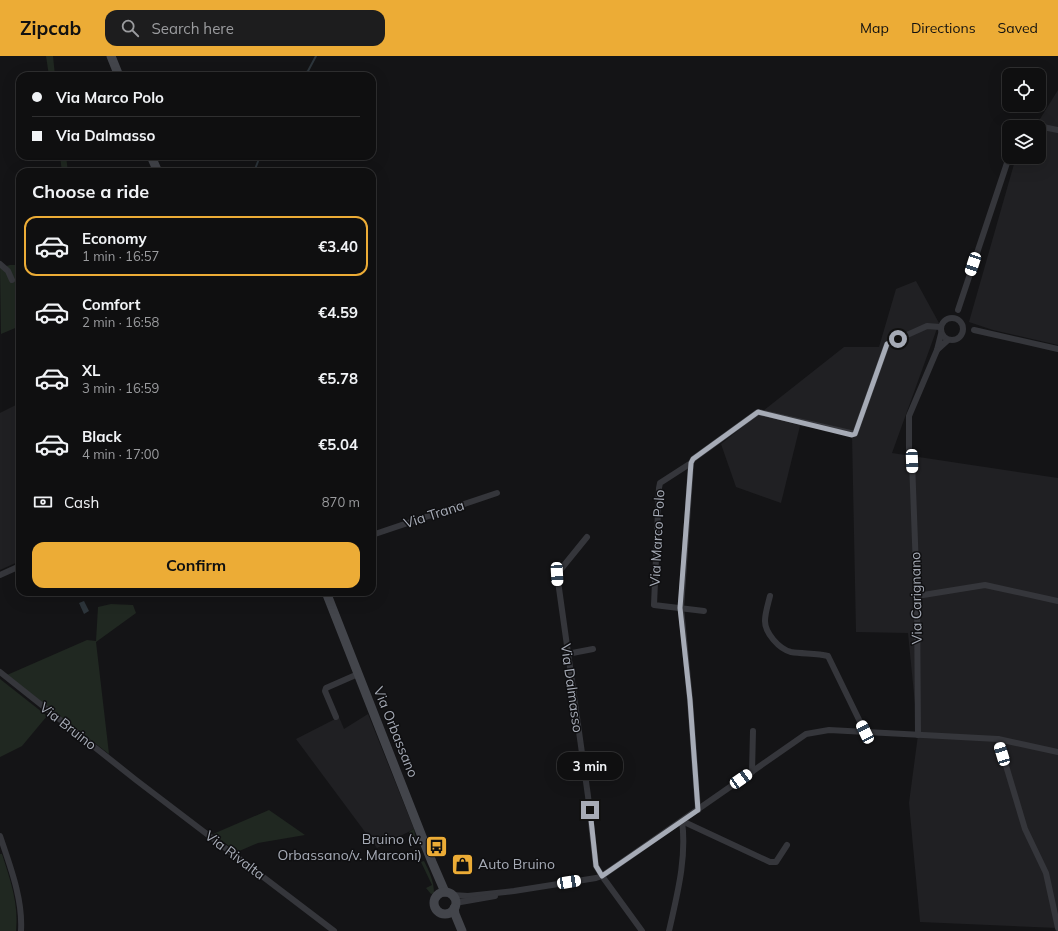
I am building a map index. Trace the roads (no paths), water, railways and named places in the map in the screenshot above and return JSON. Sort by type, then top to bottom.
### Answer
[{"type":"main road","points":[[111,56],[117,72]]},
{"type":"main road","points":[[328,596],[358,674]]},
{"type":"main road","name":"Via Orbassano","points":[[358,674],[432,862],[449,898],[462,931]]},
{"type":"main road","points":[[445,914],[450,912],[449,898]]},
{"type":"main road","name":"Via Orbassano","points":[[449,898],[434,899],[434,906],[438,912],[445,914],[451,919],[457,931]]},
{"type":"street","points":[[1046,128],[1058,130]]},
{"type":"street","points":[[952,318],[958,310],[1007,164]]},
{"type":"street","points":[[0,264],[8,271],[12,280]]},
{"type":"street","points":[[958,310],[963,332],[961,336]]},
{"type":"street","points":[[909,450],[910,416],[936,350],[941,334],[940,327],[943,321],[952,318],[974,330],[1058,348]]},
{"type":"street","name":"Via Marco Polo","points":[[704,611],[654,605],[660,483],[691,463],[693,459],[758,412],[852,435],[855,434],[887,344],[927,326],[940,327]]},
{"type":"street","points":[[936,350],[948,340],[955,340],[974,330]]},
{"type":"street","points":[[941,334],[948,340]]},
{"type":"street","name":"Via Carignano","points":[[912,461],[917,596],[918,734]]},
{"type":"street","points":[[691,463],[680,608],[690,700],[698,810]]},
{"type":"street","name":"Via Trana","points":[[376,534],[497,493]]},
{"type":"street","name":"Via Dalmasso","points":[[587,537],[557,574],[588,796],[596,866],[642,931]]},
{"type":"street","points":[[0,574],[16,568]]},
{"type":"street","points":[[917,596],[985,586],[1058,601]]},
{"type":"street","points":[[770,596],[765,621],[767,629],[773,639],[782,648],[791,652],[828,656],[865,732]]},
{"type":"street","points":[[567,654],[593,649]]},
{"type":"street","name":"Via Bruino","points":[[0,672],[136,780]]},
{"type":"street","name":"Via Orbassano","points":[[336,717],[325,691],[326,688],[358,674]]},
{"type":"street","points":[[449,898],[514,891],[602,876],[806,734],[828,730],[998,739],[1058,752]]},
{"type":"street","points":[[752,772],[753,731]]},
{"type":"street","points":[[998,739],[1025,829],[1046,873],[1058,928]]},
{"type":"street","name":"Via Rivalta","points":[[136,780],[334,931]]},
{"type":"street","points":[[682,821],[770,862],[776,862],[787,845]]},
{"type":"street","points":[[669,931],[681,876],[685,838],[682,821]]},
{"type":"street","points":[[0,836],[15,884],[22,918],[21,931]]},
{"type":"waterway","points":[[306,72],[316,56]]},
{"type":"waterway","points":[[256,168],[258,160]]},
{"type":"place","name":"Bruino (v. Orbassano/v. Marconi)","points":[[437,847]]},
{"type":"place","name":"Auto Bruino","points":[[463,864]]}]
